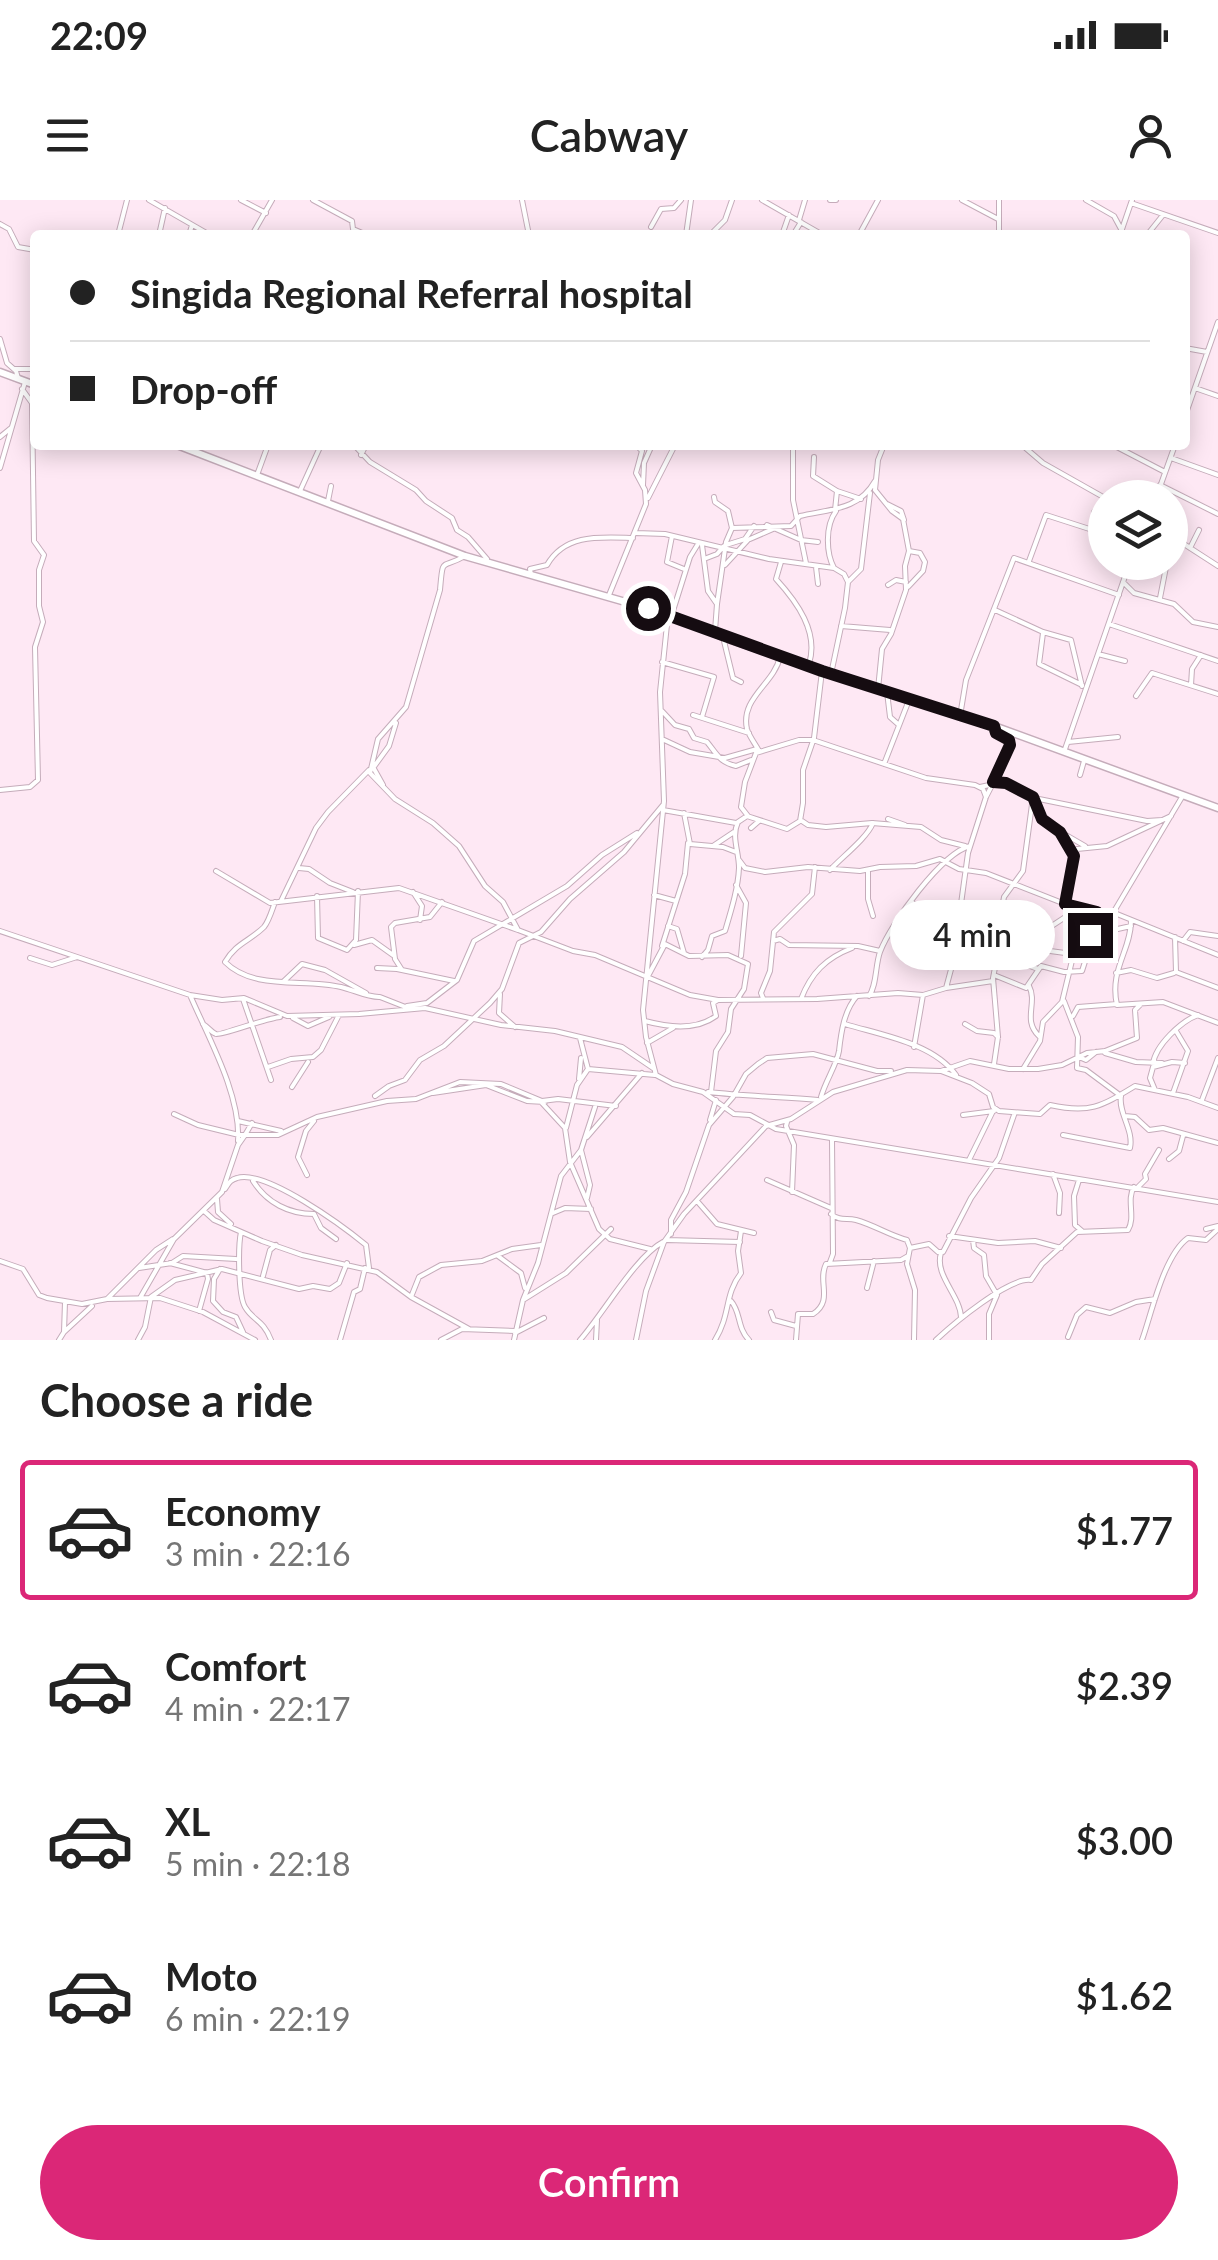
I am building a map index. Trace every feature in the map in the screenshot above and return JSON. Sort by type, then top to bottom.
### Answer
[{"type":"main road","points":[[0,372],[30,383]]},
{"type":"main road","points":[[203,450],[328,504],[465,556],[670,615],[1218,808]]},
{"type":"street","points":[[119,230],[128,200]]},
{"type":"street","points":[[150,200],[201,230]]},
{"type":"street","points":[[241,200],[266,213]]},
{"type":"street","points":[[255,230],[272,200]]},
{"type":"street","points":[[313,200],[352,220],[352,228],[357,230]]},
{"type":"street","points":[[522,200],[528,230]]},
{"type":"street","points":[[652,227],[662,209],[674,208],[681,200]]},
{"type":"street","points":[[687,230],[692,200]]},
{"type":"street","points":[[715,230],[725,220],[732,200]]},
{"type":"street","points":[[762,200],[815,230]]},
{"type":"street","points":[[796,230],[805,200]]},
{"type":"street","points":[[863,230],[878,200]]},
{"type":"street","points":[[962,200],[998,218]]},
{"type":"street","points":[[999,200],[999,230]]},
{"type":"street","points":[[1086,200],[1114,216],[1119,230]]},
{"type":"street","points":[[1121,230],[1132,201],[1218,233]]},
{"type":"street","points":[[160,230],[165,208]]},
{"type":"street","points":[[1151,230],[1164,214]]},
{"type":"street","points":[[784,230],[790,215]]},
{"type":"street","points":[[0,224],[9,229],[16,245],[30,249]]},
{"type":"street","points":[[190,230],[192,225]]},
{"type":"street","points":[[1190,400],[1218,325]]},
{"type":"street","points":[[0,339],[7,363],[22,380],[0,468]]},
{"type":"street","points":[[1190,349],[1207,352]]},
{"type":"street","points":[[14,369],[30,369]]},
{"type":"street","points":[[1194,388],[1218,396]]},
{"type":"street","points":[[22,390],[30,400]]},
{"type":"street","points":[[0,437],[12,428]]},
{"type":"street","points":[[0,790],[30,787],[38,780],[38,712],[34,698],[36,647],[43,622],[38,606],[44,552],[34,540],[34,450]]},
{"type":"street","points":[[257,475],[264,450]]},
{"type":"street","points":[[299,492],[319,450]]},
{"type":"street","points":[[358,450],[452,518],[457,530],[468,537],[490,564]]},
{"type":"street","points":[[362,455],[364,450]]},
{"type":"street","points":[[641,450],[636,473],[647,500]]},
{"type":"street","points":[[643,485],[644,462],[650,450]]},
{"type":"street","points":[[609,597],[647,500],[672,450]]},
{"type":"street","points":[[793,450],[796,520],[806,564]]},
{"type":"street","points":[[759,750],[752,760],[740,807],[759,821],[780,828],[796,826],[801,819],[803,770],[841,626],[848,582],[861,568],[870,493],[883,450]]},
{"type":"street","points":[[1028,450],[1088,489]]},
{"type":"street","points":[[1123,450],[1165,472]]},
{"type":"street","points":[[1162,480],[1173,450]]},
{"type":"street","points":[[814,457],[812,475],[837,491],[860,499]]},
{"type":"street","points":[[1171,458],[1218,476]]},
{"type":"street","points":[[875,480],[876,493],[904,521],[908,550],[907,585],[892,631],[882,648],[878,689]]},
{"type":"street","points":[[328,504],[330,486]]},
{"type":"street","points":[[834,568],[829,530],[837,491]]},
{"type":"street","points":[[732,528],[790,526],[800,516],[836,510],[870,493]]},
{"type":"street","points":[[714,497],[728,510],[732,528],[725,546],[714,632]]},
{"type":"street","points":[[1188,499],[1218,514]]},
{"type":"street","points":[[1029,561],[1046,515],[1086,528],[1088,525]]},
{"type":"street","points":[[722,569],[754,526]]},
{"type":"street","points":[[704,559],[770,527]]},
{"type":"street","points":[[770,527],[801,540],[818,542]]},
{"type":"street","points":[[1199,530],[1190,548],[1218,566]]},
{"type":"street","points":[[530,575],[530,569],[547,565],[569,543],[637,532],[725,546],[781,562],[834,568],[848,582]]},
{"type":"street","points":[[672,536],[668,562],[686,570]]},
{"type":"street","points":[[700,544],[708,591],[717,604]]},
{"type":"street","points":[[656,1075],[644,1021],[663,807],[662,662],[670,615],[700,544]]},
{"type":"street","points":[[907,585],[926,565],[922,555],[908,550]]},
{"type":"street","points":[[380,997],[336,985],[255,978],[225,962],[240,942],[266,925],[299,868],[316,828],[389,746],[410,696],[437,602],[441,570],[448,561],[465,556]]},
{"type":"street","points":[[960,716],[964,686],[1011,562],[1017,558],[1029,561],[1119,595]]},
{"type":"street","points":[[781,562],[776,579],[800,608],[811,637],[808,666]]},
{"type":"street","points":[[816,567],[818,584]]},
{"type":"street","points":[[888,585],[896,580],[907,585]]},
{"type":"street","points":[[1160,598],[1164,580]]},
{"type":"street","points":[[1064,752],[1123,582],[1134,593],[1175,605],[1193,622],[1218,627]]},
{"type":"street","points":[[993,609],[1071,640],[1084,687]]},
{"type":"street","points":[[1109,624],[1218,660]]},
{"type":"street","points":[[841,626],[892,631]]},
{"type":"street","points":[[1043,632],[1039,664],[1084,687]]},
{"type":"street","points":[[724,636],[733,678],[741,682]]},
{"type":"street","points":[[1098,654],[1124,661]]},
{"type":"street","points":[[1190,685],[1194,663],[1201,654]]},
{"type":"street","points":[[759,750],[747,725],[751,700],[772,677],[780,656]]},
{"type":"street","points":[[662,662],[714,677],[702,717]]},
{"type":"street","points":[[1136,696],[1152,672],[1218,694]]},
{"type":"street","points":[[888,692],[890,717],[899,724]]},
{"type":"street","points":[[884,764],[908,702]]},
{"type":"street","points":[[891,711],[908,702]]},
{"type":"street","points":[[660,707],[675,725],[689,729],[696,740],[709,744],[714,756],[736,766],[752,760]]},
{"type":"street","points":[[693,715],[749,733]]},
{"type":"street","points":[[398,719],[381,734],[371,774],[459,846],[485,886],[497,894],[514,918],[518,930]]},
{"type":"street","points":[[946,988],[967,870],[967,846],[1010,745],[994,726]]},
{"type":"street","points":[[1066,742],[1118,737]]},
{"type":"street","points":[[662,739],[690,752],[729,758],[813,740],[934,780],[980,787],[1006,783],[1033,797],[1147,821],[1162,820]]},
{"type":"street","points":[[1080,775],[1085,760]]},
{"type":"street","points":[[980,787],[986,797]]},
{"type":"street","points":[[1115,930],[1115,914],[1182,794]]},
{"type":"street","points":[[1033,797],[1044,822],[1085,846]]},
{"type":"street","points":[[997,1063],[994,978],[1002,903],[1016,885],[1024,865],[1033,797]]},
{"type":"street","points":[[663,807],[737,823]]},
{"type":"street","points":[[515,1027],[499,1013],[502,990],[519,943],[534,936],[624,852],[663,807]]},
{"type":"street","points":[[646,976],[662,946],[685,874],[688,842],[684,814]]},
{"type":"street","points":[[702,957],[712,936],[725,931],[736,884],[738,857],[734,832],[737,823],[748,816]]},
{"type":"street","points":[[1065,904],[1077,850],[1107,846],[1171,816]]},
{"type":"street","points":[[801,819],[808,825],[826,827],[921,827],[937,838],[967,846]]},
{"type":"street","points":[[888,819],[910,827]]},
{"type":"street","points":[[751,828],[759,821]]},
{"type":"street","points":[[830,870],[874,825]]},
{"type":"street","points":[[203,1024],[224,1036],[251,1022],[427,1003],[454,982],[468,961],[472,942],[567,886],[602,855],[644,829]]},
{"type":"street","points":[[713,846],[734,832]]},
{"type":"street","points":[[1060,832],[1074,856]]},
{"type":"street","points":[[688,842],[694,846],[726,847],[745,868],[764,872],[815,867],[868,870],[916,866],[935,858],[1065,904],[1094,913],[1115,914],[1131,924],[1218,956]]},
{"type":"street","points":[[869,996],[874,970],[891,928],[934,872],[967,846]]},
{"type":"street","points":[[765,1000],[761,993],[770,970],[774,931],[812,894],[815,867]]},
{"type":"street","points":[[299,868],[356,892]]},
{"type":"street","points":[[868,870],[868,899],[873,916]]},
{"type":"street","points":[[216,871],[266,901],[394,888],[413,892],[690,994],[718,1000],[924,994],[994,978],[1029,986]]},
{"type":"street","points":[[736,884],[746,903],[740,958]]},
{"type":"street","points":[[354,945],[356,892]]},
{"type":"street","points":[[413,892],[422,907],[420,921]]},
{"type":"street","points":[[654,895],[676,902]]},
{"type":"street","points":[[317,896],[318,938],[344,950],[364,940]]},
{"type":"street","points":[[912,901],[920,912],[915,935]]},
{"type":"street","points":[[402,970],[394,955],[390,930],[393,924],[420,921],[433,915],[442,902]]},
{"type":"street","points":[[1038,969],[1019,964],[1019,958],[1034,937],[1078,908]]},
{"type":"street","points":[[1040,1038],[1029,1016],[1033,998],[1029,986],[1043,966],[1068,972],[1083,970],[1094,913]]},
{"type":"street","points":[[1023,1069],[1033,1058],[1044,1022],[1056,1012],[1063,997],[1075,949],[1094,913]]},
{"type":"street","points":[[940,916],[958,918]]},
{"type":"street","points":[[1090,935],[1131,924]]},
{"type":"street","points":[[1116,1004],[1116,973],[1131,924]]},
{"type":"street","points":[[668,926],[678,928],[685,955]]},
{"type":"street","points":[[0,932],[190,995],[222,1000],[242,998],[308,1026],[336,1015]]},
{"type":"street","points":[[1183,940],[1190,932],[1218,936]]},
{"type":"street","points":[[356,933],[394,955]]},
{"type":"street","points":[[1175,937],[1176,972]]},
{"type":"street","points":[[772,941],[778,939],[789,946],[881,950]]},
{"type":"street","points":[[662,946],[668,945],[685,955],[740,958],[748,964],[738,1000],[731,1010],[728,1032],[716,1052],[711,1092]]},
{"type":"street","points":[[802,999],[814,972],[831,958],[858,946]]},
{"type":"street","points":[[1028,948],[1061,953],[1075,949]]},
{"type":"street","points":[[30,958],[52,964],[76,958]]},
{"type":"street","points":[[282,982],[303,964],[408,1007],[622,1047],[653,1068]]},
{"type":"street","points":[[377,968],[454,982]]},
{"type":"street","points":[[1116,973],[1138,971],[1157,978],[1176,972],[1218,986]]},
{"type":"street","points":[[375,1096],[405,1080],[420,1060],[444,1046],[502,990]]},
{"type":"street","points":[[914,1047],[924,994]]},
{"type":"street","points":[[190,995],[224,1070],[242,1135]]},
{"type":"street","points":[[819,1098],[838,1059],[849,1006],[856,996]]},
{"type":"street","points":[[1063,997],[1079,1042],[1077,1068],[1121,1096]]},
{"type":"street","points":[[242,998],[271,1080]]},
{"type":"street","points":[[644,1021],[698,1025],[714,1018],[713,1003],[718,1000]]},
{"type":"street","points":[[1072,1017],[1077,1007],[1163,1002],[1218,1023]]},
{"type":"street","points":[[709,1124],[746,1074],[766,1058],[813,1054],[896,1072],[952,1069],[970,1061],[1023,1069],[1062,1065],[1137,1038],[1135,1010],[1140,1005]]},
{"type":"street","points":[[292,1087],[321,1050],[336,1015]]},
{"type":"street","points":[[1153,1064],[1155,1053],[1184,1021],[1198,1016]]},
{"type":"street","points":[[845,1024],[935,1056],[958,1078]]},
{"type":"street","points":[[965,1024],[998,1037]]},
{"type":"street","points":[[647,1043],[678,1026]]},
{"type":"street","points":[[1173,1094],[1188,1048],[1176,1031]]},
{"type":"street","points":[[580,1038],[579,1082],[566,1130],[570,1162],[602,1237]]},
{"type":"street","points":[[1083,1069],[1087,1059],[1098,1052],[1153,1064],[1186,1063]]},
{"type":"street","points":[[582,1054],[588,1069]]},
{"type":"street","points":[[268,1067],[313,1057]]},
{"type":"street","points":[[1077,1058],[1087,1059]]},
{"type":"street","points":[[1201,1102],[1218,1058]]},
{"type":"street","points":[[958,1078],[962,1064]]},
{"type":"street","points":[[1156,1090],[1150,1083],[1151,1070],[1162,1064]]},
{"type":"street","points":[[588,1069],[656,1075],[703,1092],[734,1114],[750,1115],[764,1124],[788,1130],[999,1162],[1078,1180],[1218,1202]]},
{"type":"street","points":[[579,1082],[588,1069]]},
{"type":"street","points":[[941,1070],[987,1092],[996,1111]]},
{"type":"street","points":[[792,1192],[794,1145],[786,1124],[819,1098],[896,1072]]},
{"type":"street","points":[[584,1140],[642,1073]]},
{"type":"street","points":[[174,1114],[198,1125],[242,1135],[273,1136],[317,1117],[429,1094],[460,1082],[482,1082],[502,1084],[544,1102],[566,1130]]},
{"type":"street","points":[[963,1115],[986,1111],[1040,1114],[1050,1105],[1086,1109],[1121,1096],[1135,1086],[1218,1108]]},
{"type":"street","points":[[703,1092],[819,1098]]},
{"type":"street","points":[[1063,1135],[1128,1149],[1132,1141],[1119,1104],[1121,1096]]},
{"type":"street","points":[[636,1340],[646,1291],[670,1223],[686,1192],[716,1099]]},
{"type":"street","points":[[544,1102],[616,1106]]},
{"type":"street","points":[[515,1335],[561,1176],[581,1150],[589,1117],[598,1105]]},
{"type":"street","points":[[985,1125],[986,1111]]},
{"type":"street","points":[[969,1160],[996,1111]]},
{"type":"street","points":[[961,1317],[960,1306],[939,1263],[941,1254],[999,1162],[1014,1113]]},
{"type":"street","points":[[1125,1116],[1135,1117],[1149,1130],[1162,1128],[1218,1143]]},
{"type":"street","points":[[307,1174],[298,1157],[306,1131],[317,1117]]},
{"type":"street","points":[[580,1340],[650,1249],[667,1238],[764,1124],[791,1119]]},
{"type":"street","points":[[238,1121],[288,1131]]},
{"type":"street","points":[[222,1192],[242,1135],[252,1123]]},
{"type":"street","points":[[1169,1159],[1178,1151],[1183,1136]]},
{"type":"street","points":[[796,1340],[798,1314],[813,1314],[821,1308],[826,1290],[822,1270],[833,1254],[832,1139]]},
{"type":"street","points":[[581,1150],[590,1185],[588,1198]]},
{"type":"street","points":[[936,1340],[961,1317],[1017,1280],[1032,1280],[1044,1262],[1074,1234],[1128,1230],[1132,1222],[1130,1198],[1146,1180],[1145,1174],[1159,1150]]},
{"type":"street","points":[[1053,1174],[1060,1193],[1059,1213]]},
{"type":"street","points":[[106,1299],[240,1177],[288,1193],[344,1226],[367,1246],[366,1256],[371,1264],[360,1289],[354,1292],[340,1340]]},
{"type":"street","points":[[253,1180],[260,1192],[276,1204],[299,1214],[314,1214],[325,1232],[336,1240]]},
{"type":"street","points":[[767,1180],[781,1183],[831,1211],[836,1219],[860,1221],[888,1235],[905,1238],[910,1248],[907,1264],[914,1290],[914,1340]]},
{"type":"street","points":[[1078,1180],[1075,1225],[1082,1231]]},
{"type":"street","points":[[217,1200],[218,1212],[234,1228]]},
{"type":"street","points":[[697,1201],[717,1224],[754,1233]]},
{"type":"street","points":[[553,1213],[566,1208],[591,1209]]},
{"type":"street","points":[[204,1211],[214,1220],[302,1255],[380,1273],[411,1297],[469,1329]]},
{"type":"street","points":[[1206,1228],[1218,1227]]},
{"type":"street","points":[[1142,1340],[1155,1300],[1183,1241],[1206,1240],[1218,1227]]},
{"type":"street","points":[[523,1300],[570,1270],[610,1230]]},
{"type":"street","points":[[716,1340],[725,1325],[731,1288],[741,1273],[741,1231]]},
{"type":"street","points":[[241,1232],[238,1259],[244,1306],[264,1324],[271,1340]]},
{"type":"street","points":[[949,1236],[1026,1244],[1035,1241],[1062,1248]]},
{"type":"street","points":[[602,1237],[650,1249]]},
{"type":"street","points":[[667,1238],[740,1242]]},
{"type":"street","points":[[140,1298],[174,1239]]},
{"type":"street","points":[[973,1240],[974,1248],[984,1255],[986,1276],[997,1294]]},
{"type":"street","points":[[262,1277],[270,1248],[276,1244]]},
{"type":"street","points":[[910,1248],[929,1244],[941,1254]]},
{"type":"street","points":[[411,1297],[419,1277],[441,1264],[540,1245]]},
{"type":"street","points":[[833,1254],[843,1262]]},
{"type":"street","points":[[139,1268],[189,1256],[238,1259]]},
{"type":"street","points":[[498,1256],[521,1273],[525,1293]]},
{"type":"street","points":[[829,1263],[901,1260],[908,1256]]},
{"type":"street","points":[[161,1259],[205,1271]]},
{"type":"street","points":[[0,1260],[23,1269],[42,1297],[65,1302],[150,1296],[170,1282],[220,1269],[299,1289],[330,1289],[339,1283],[347,1263]]},
{"type":"street","points":[[901,1260],[907,1264]]},
{"type":"street","points":[[867,1288],[874,1261]]},
{"type":"street","points":[[220,1269],[214,1279],[213,1301],[236,1317],[244,1333]]},
{"type":"street","points":[[200,1310],[208,1280],[205,1271]]},
{"type":"street","points":[[989,1340],[989,1314],[997,1294]]},
{"type":"street","points":[[150,1296],[200,1310],[255,1340]]},
{"type":"street","points":[[138,1340],[145,1327],[150,1296]]},
{"type":"street","points":[[730,1300],[735,1304],[741,1330],[750,1340]]},
{"type":"street","points":[[1068,1337],[1077,1316],[1086,1307],[1110,1313],[1136,1302],[1155,1300]]},
{"type":"street","points":[[64,1332],[65,1302]]},
{"type":"street","points":[[59,1340],[96,1302]]},
{"type":"street","points":[[772,1312],[772,1320],[796,1326]]},
{"type":"street","points":[[441,1340],[458,1330],[469,1329],[515,1335],[544,1318]]},
{"type":"street","points":[[596,1320],[596,1340]]},
{"type":"route","points":[[648,608],[822,671],[994,726],[996,733],[1009,740],[1010,750],[993,782],[1006,783],[1033,797],[1044,822],[1060,832],[1074,856],[1065,904],[1097,912],[1092,914],[1090,935]]}]
